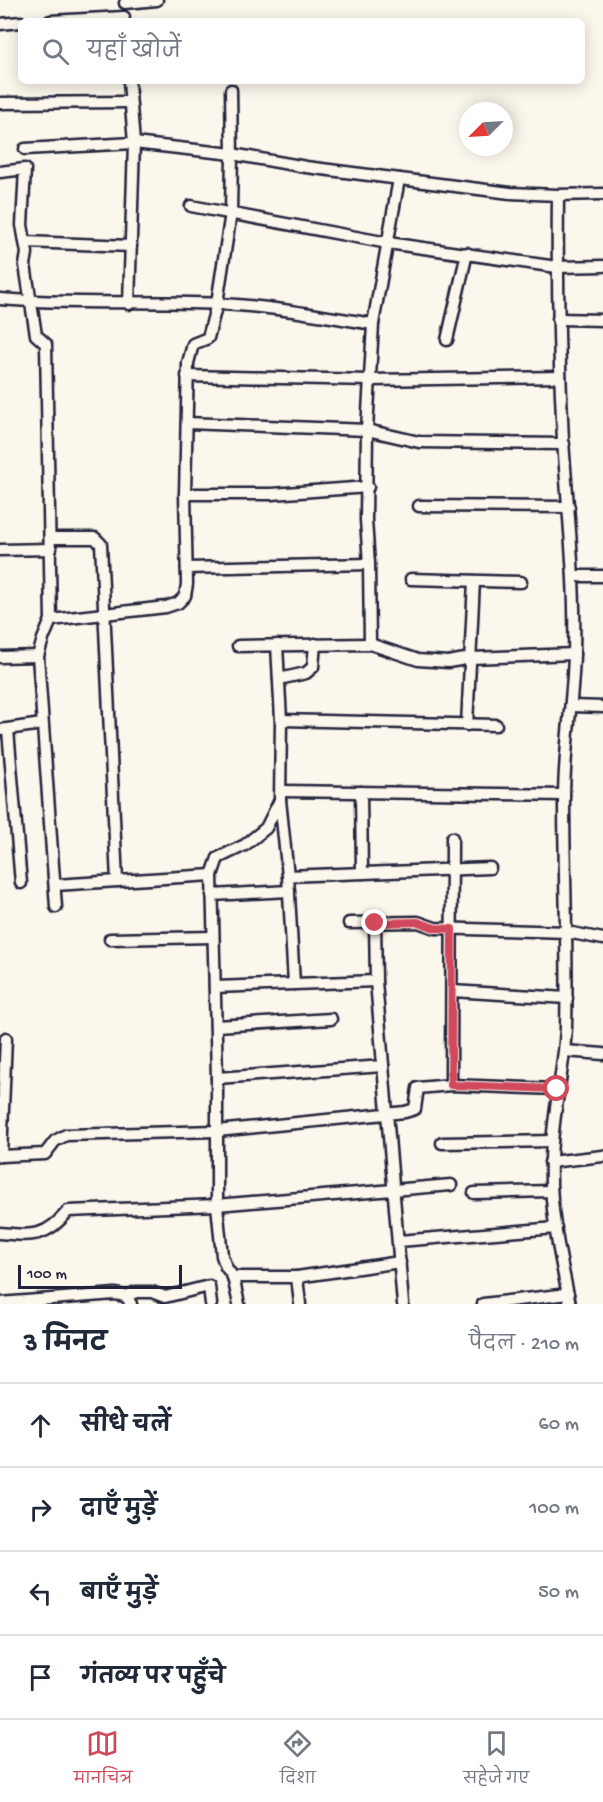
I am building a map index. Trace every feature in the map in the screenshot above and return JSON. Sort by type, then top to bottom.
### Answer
[{"type":"street","points":[[124,18],[125,1],[157,0]]},
{"type":"street","points":[[0,24],[18,22]]},
{"type":"street","points":[[129,84],[135,143],[129,304]]},
{"type":"street","points":[[51,620],[166,607],[178,603],[185,596],[187,376],[193,345],[208,338],[218,303],[231,213],[231,90]]},
{"type":"street","points":[[0,103],[130,102]]},
{"type":"street","points":[[25,149],[135,143],[232,154],[306,167],[510,193],[603,194]]},
{"type":"street","points":[[0,172],[25,169],[22,225],[27,253],[25,265],[36,335],[46,344],[51,620],[38,656],[56,907]]},
{"type":"street","points":[[370,644],[366,520],[367,430],[373,324],[399,179]]},
{"type":"street","points":[[483,1304],[569,1299],[556,1228],[550,1162],[557,1089],[565,1051],[567,932],[564,795],[574,654],[574,576],[558,320],[558,195]]},
{"type":"street","points":[[191,206],[388,243],[557,267],[603,266]]},
{"type":"street","points":[[25,242],[131,246]]},
{"type":"street","points":[[447,340],[467,253]]},
{"type":"street","points":[[0,298],[129,304],[218,303],[269,307],[373,324]]},
{"type":"street","points":[[558,320],[603,320]]},
{"type":"street","points":[[187,376],[370,380],[560,377]]},
{"type":"street","points":[[187,423],[367,430],[418,442],[564,444]]},
{"type":"street","points":[[185,495],[272,494],[368,487]]},
{"type":"street","points":[[419,506],[569,507]]},
{"type":"street","points":[[0,550],[95,538],[99,541],[102,551],[117,881]]},
{"type":"street","points":[[187,568],[369,564]]},
{"type":"street","points":[[574,576],[603,576]]},
{"type":"street","points":[[411,579],[521,582]]},
{"type":"street","points":[[467,725],[474,581]]},
{"type":"street","points":[[279,679],[306,673],[313,667],[315,644]]},
{"type":"street","points":[[238,646],[370,644],[418,660],[448,662],[471,658],[574,654]]},
{"type":"street","points":[[277,645],[281,720],[280,796],[288,876],[294,984]]},
{"type":"street","points":[[0,657],[38,656]]},
{"type":"street","points":[[572,706],[603,707]]},
{"type":"street","points":[[281,720],[496,725]]},
{"type":"street","points":[[21,883],[4,730],[42,724]]},
{"type":"street","points":[[280,796],[361,792],[564,795]]},
{"type":"street","points":[[361,792],[362,873]]},
{"type":"street","points":[[239,1304],[233,1277],[222,1256],[217,1205],[217,1078],[212,875],[218,858],[245,845],[266,828],[280,796]]},
{"type":"street","points":[[451,1085],[452,838]]},
{"type":"street","points":[[288,876],[490,868]]},
{"type":"street","points":[[55,885],[212,875]]},
{"type":"street","points":[[212,895],[289,891]]},
{"type":"street","points":[[350,923],[418,922],[435,928],[567,932],[603,939]]},
{"type":"street","points":[[375,923],[376,981],[403,1304]]},
{"type":"street","points":[[110,939],[213,937]]},
{"type":"street","points":[[215,987],[376,981]]},
{"type":"street","points":[[452,991],[567,998]]},
{"type":"street","points":[[216,1026],[331,1019]]},
{"type":"street","points":[[6,1038],[1,1156],[45,1154],[55,1141],[66,1135],[217,1131],[405,1112],[415,1109],[418,1088],[451,1085],[557,1089]]},
{"type":"street","points":[[565,1051],[603,1054]]},
{"type":"street","points":[[217,1078],[383,1066]]},
{"type":"street","points":[[442,1143],[552,1141]]},
{"type":"street","points":[[550,1162],[603,1156]]},
{"type":"street","points":[[0,1233],[34,1234],[49,1230],[68,1211],[217,1205],[451,1185]]},
{"type":"street","points":[[474,1193],[551,1191]]},
{"type":"street","points":[[399,1241],[556,1228]]},
{"type":"street","points":[[233,1277],[297,1277],[400,1262]]},
{"type":"street","points":[[297,1277],[300,1304]]},
{"type":"street","points":[[0,1303],[115,1294],[128,1300],[135,1292],[152,1292],[165,1297],[209,1286],[211,1304]]},
{"type":"route","points":[[375,923],[418,922],[435,928],[452,929],[451,1085],[557,1089]]}]
